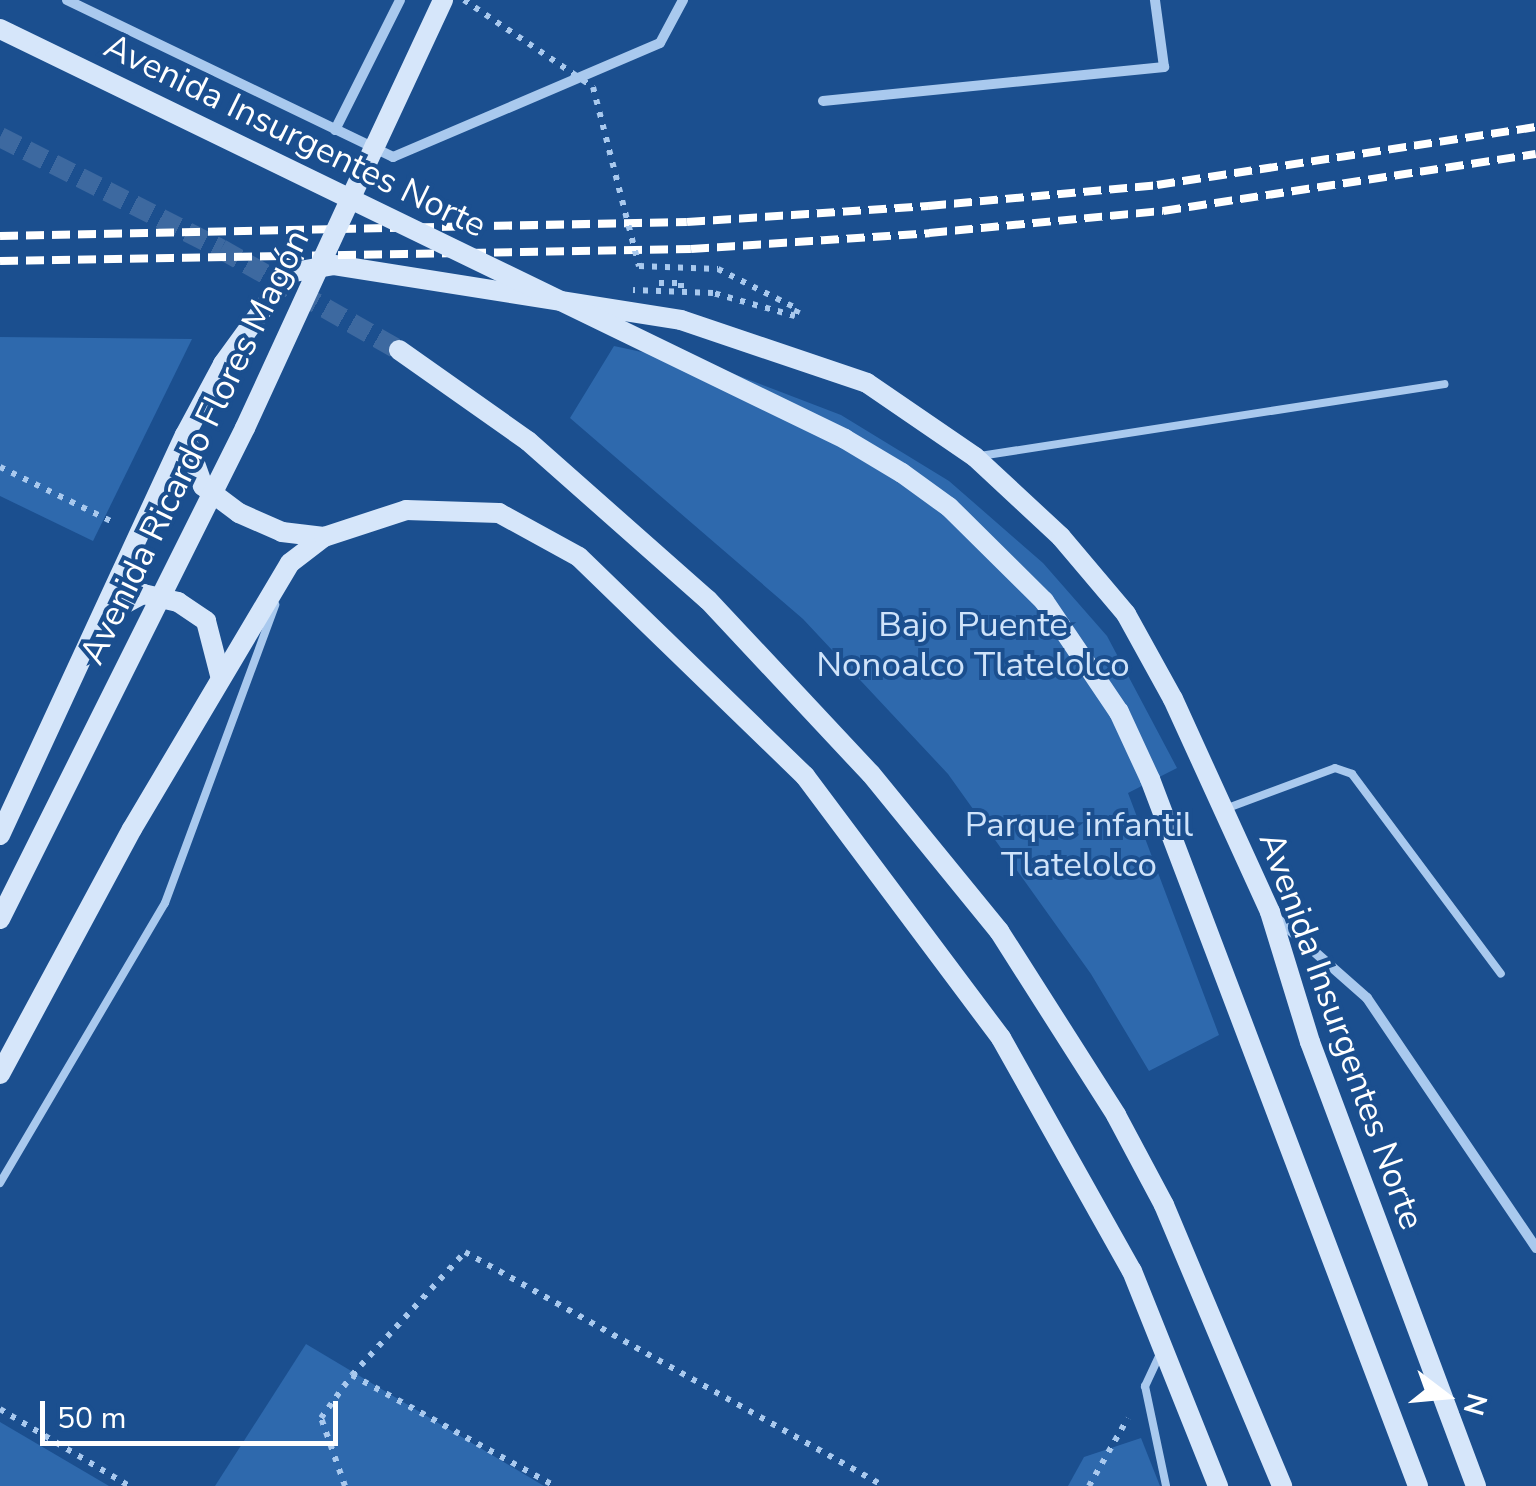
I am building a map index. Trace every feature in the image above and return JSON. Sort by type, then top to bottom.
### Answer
[{"type":"street","name":"Avenida Insurgentes Norte","points":[[67,0],[394,157],[660,43],[683,0]]},
{"type":"street","points":[[335,130],[400,0]]},
{"type":"street","name":"Avenida Ricardo Flores Magón","points":[[0,919],[245,428],[443,0]]},
{"type":"street","points":[[823,101],[1164,67],[1155,0]]},
{"type":"street","name":"Avenida Insurgentes Norte","points":[[0,29],[845,439],[950,507],[1044,601],[1120,712],[1150,779],[1418,1486]]},
{"type":"street","name":"Avenida Insurgentes Norte","points":[[0,835],[185,435],[223,364],[289,273],[334,265],[680,320],[745,337],[867,384],[975,457],[1061,537],[1126,614],[1270,912],[1310,1042],[1476,1486]]},
{"type":"street","points":[[399,350],[528,441],[708,600],[872,774],[999,931],[1079,1052],[1164,1205],[1282,1486]]},
{"type":"street","points":[[185,435],[203,486],[239,513],[282,532],[324,537]]},
{"type":"street","points":[[0,1074],[220,675],[290,563],[324,537],[406,510],[499,513],[579,557],[804,776],[992,1027],[1132,1271],[1218,1486]]},
{"type":"street","points":[[102,616],[143,594],[178,602],[206,621],[220,675]]},
{"type":"street","points":[[1270,912],[1367,998],[1536,1248]]},
{"type":"lane","points":[[975,457],[1444,384]]},
{"type":"lane","points":[[0,1182],[165,903],[290,563]]},
{"type":"lane","points":[[1222,810],[1336,768],[1352,774],[1501,974]]},
{"type":"lane","points":[[1163,1348],[1145,1386],[1166,1486]]},
{"type":"path","points":[[464,0],[593,87],[639,266],[718,269],[798,309],[795,316],[713,292],[633,290]]},
{"type":"path","points":[[0,467],[138,534]]},
{"type":"path","points":[[345,1486],[321,1418],[352,1375],[465,1252],[883,1486]]},
{"type":"path","points":[[352,1375],[554,1486]]},
{"type":"path","points":[[1089,1486],[1145,1386]]},
{"type":"path","points":[[0,1409],[129,1486]]},
{"type":"green space","points":[[0,337],[192,339],[93,541],[0,496]]},
{"type":"green space","name":"Bajo Puente Nonoalco Tlatelolco","points":[[614,346],[721,369],[841,415],[949,481],[1043,563],[1107,636],[1177,768],[1128,793],[1219,1035],[1149,1071],[1091,974],[948,774],[803,619],[570,418]]},
{"type":"green space","points":[[306,1344],[544,1486],[215,1486]]},
{"type":"green space","points":[[0,1422],[109,1486],[0,1486]]},
{"type":"green space","points":[[1141,1438],[1160,1486],[1068,1486],[1084,1457]]},
{"type":"tunnel","points":[[0,137],[221,249],[399,350]]},
{"type":"railway","points":[[0,236],[687,222],[928,206],[1157,185],[1536,127]]},
{"type":"railway","points":[[0,261],[691,249],[929,233],[1163,211],[1536,154]]},
{"type":"park label","name":"Parque infantil Tlatelolco","points":[[1079,845]]}]
